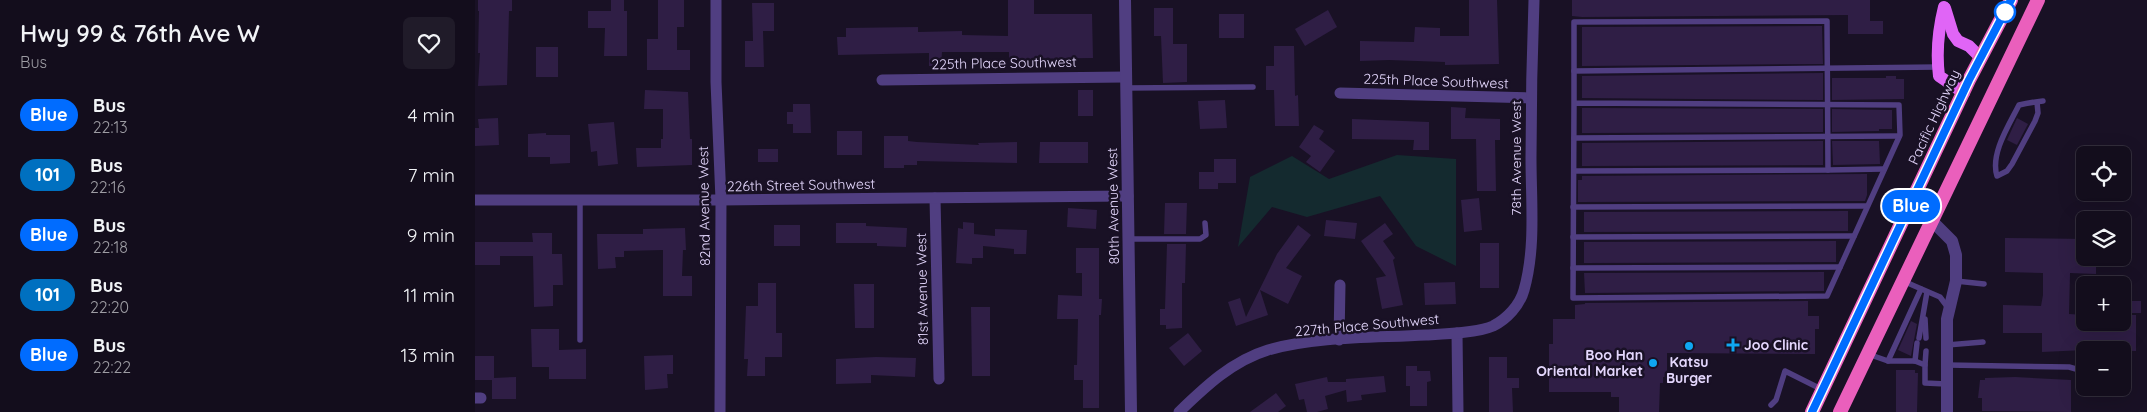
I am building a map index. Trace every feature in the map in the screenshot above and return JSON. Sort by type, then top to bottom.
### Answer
[{"type":"highway","name":"Pacific Highway","points":[[1812,412],[1964,93],[2011,0]]},
{"type":"highway","points":[[1840,412],[2038,0]]},
{"type":"main road","points":[[1944,4],[1953,34],[1958,41],[1969,46],[1981,58]]},
{"type":"main road","points":[[1944,4],[1938,33],[1939,76],[1964,93]]},
{"type":"street","name":"82nd Avenue West","points":[[716,0],[716,82],[721,200],[720,412]]},
{"type":"street","name":"80th Avenue West","points":[[1125,0],[1131,412]]},
{"type":"street","name":"78th Avenue West","points":[[1513,312],[1524,292],[1529,262],[1534,0]]},
{"type":"street","name":"225th Place Southwest","points":[[882,80],[1125,82]]},
{"type":"street","name":"225th Place Southwest","points":[[1340,93],[1531,98]]},
{"type":"street","name":"226th Street Southwest","points":[[475,200],[580,201],[1128,196]]},
{"type":"street","name":"81st Avenue West","points":[[935,198],[939,379]]},
{"type":"street","points":[[1932,221],[1947,234],[1955,246],[1956,281],[1949,309],[1946,345],[1947,412]]},
{"type":"street","points":[[1339,340],[1340,285]]},
{"type":"street","name":"227th Place Southwest","points":[[1179,412],[1217,376],[1243,361],[1267,351],[1299,344],[1339,340],[1457,333],[1492,326],[1513,312]]},
{"type":"street","points":[[1457,333],[1458,412]]},
{"type":"lane","points":[[1573,103],[1828,104],[1899,105],[1899,136],[1827,296],[1573,298],[1573,103],[1574,22],[1827,21],[1828,67],[1828,104],[1828,170]]},
{"type":"lane","points":[[1574,71],[1938,67]]},
{"type":"lane","points":[[1125,82],[1253,87]]},
{"type":"lane","points":[[2040,102],[2035,121],[2012,164],[2007,171],[1997,176],[1994,167],[1996,155],[2019,105],[2040,102]]},
{"type":"lane","points":[[1573,138],[1899,136]]},
{"type":"lane","points":[[1573,171],[1884,169]]},
{"type":"lane","points":[[580,201],[580,340]]},
{"type":"lane","points":[[1573,207],[1867,206]]},
{"type":"lane","points":[[1129,239],[1200,239],[1206,235],[1205,223]]},
{"type":"lane","points":[[1573,237],[1854,236]]},
{"type":"lane","points":[[1573,268],[1840,266]]},
{"type":"lane","points":[[1903,281],[1940,297],[1949,309]]},
{"type":"lane","points":[[1956,281],[1984,284]]},
{"type":"lane","points":[[1924,290],[1926,338]]},
{"type":"lane","points":[[1887,361],[1924,290]]},
{"type":"lane","points":[[1915,361],[1925,310]]},
{"type":"lane","points":[[1946,345],[1983,342]]},
{"type":"lane","points":[[1926,351],[1925,383],[1947,384]]},
{"type":"lane","points":[[1868,354],[1887,361],[1915,361],[1925,365]]},
{"type":"lane","points":[[1947,366],[2069,367],[2076,369]]},
{"type":"lane","points":[[1771,405],[1775,400],[1785,371],[1823,390]]},
{"type":"green space","points":[[1397,155],[1456,159],[1456,266],[1416,246],[1380,196],[1307,217],[1272,207],[1238,247],[1250,177],[1292,156],[1329,179]]},
{"type":"building","points":[[478,0],[512,0],[512,11],[509,11],[507,85],[478,86],[480,53],[478,53]]},
{"type":"building","points":[[611,0],[624,0],[624,11],[627,11],[627,56],[604,56],[605,28],[588,28],[588,11],[611,11]]},
{"type":"building","points":[[658,0],[684,0],[684,27],[677,27],[677,50],[690,50],[690,70],[647,70],[647,39],[658,39]]},
{"type":"building","points":[[1008,0],[1034,0],[1034,14],[1092,14],[1093,58],[1009,59],[1009,52],[942,52],[941,66],[929,66],[929,53],[838,55],[837,37],[846,37],[846,28],[918,27],[918,32],[962,31],[962,35],[1008,36]]},
{"type":"building","points":[[1469,0],[1497,0],[1499,64],[1445,65],[1445,62],[1360,61],[1360,41],[1414,42],[1415,27],[1440,28],[1440,36],[1469,36]]},
{"type":"building","points":[[1572,0],[1870,0],[1870,21],[1883,21],[1883,34],[1848,34],[1848,15],[1572,16]]},
{"type":"building","points":[[752,3],[774,3],[774,31],[763,31],[764,67],[745,67],[745,41],[753,41]]},
{"type":"building","points":[[1154,8],[1173,8],[1173,44],[1187,44],[1187,82],[1163,83],[1161,36],[1154,36]]},
{"type":"building","points":[[1328,10],[1337,27],[1305,46],[1295,29]]},
{"type":"building","points":[[1219,14],[1244,14],[1244,38],[1219,38]]},
{"type":"building","points":[[1822,26],[1823,64],[1582,66],[1582,27]]},
{"type":"building","points":[[1274,46],[1294,46],[1295,96],[1298,95],[1299,126],[1275,126],[1274,90],[1266,90],[1266,66],[1274,66]]},
{"type":"building","points":[[536,47],[558,47],[558,77],[536,77]]},
{"type":"building","points":[[1823,73],[1823,100],[1582,98],[1582,76]]},
{"type":"building","points":[[1886,76],[1896,76],[1896,79],[1904,79],[1904,99],[1832,100],[1832,78],[1886,78]]},
{"type":"building","points":[[645,90],[688,92],[692,165],[637,167],[636,148],[661,148],[661,139],[663,139],[663,109],[644,109]]},
{"type":"building","points":[[1078,90],[1093,90],[1093,116],[1078,116]]},
{"type":"building","points":[[1225,100],[1227,128],[1200,129],[1198,101]]},
{"type":"building","points":[[793,104],[810,104],[811,133],[793,133],[793,124],[787,124],[787,112],[793,112]]},
{"type":"building","points":[[1451,107],[1466,108],[1465,118],[1500,119],[1500,140],[1495,140],[1496,191],[1477,191],[1476,139],[1451,139]]},
{"type":"building","points":[[1582,108],[1823,109],[1823,132],[1582,133]]},
{"type":"building","points":[[1832,109],[1892,110],[1892,129],[1832,132]]},
{"type":"building","points":[[498,118],[499,145],[475,146],[475,128],[479,128],[478,119]]},
{"type":"building","points":[[2017,118],[2028,124],[2017,145],[2007,140]]},
{"type":"building","points":[[1352,119],[1429,122],[1429,150],[1413,150],[1414,140],[1352,139]]},
{"type":"building","points":[[614,122],[618,164],[598,166],[597,151],[591,152],[588,124]]},
{"type":"building","points":[[1314,125],[1324,131],[1319,139],[1335,151],[1320,172],[1306,162],[1311,156],[1299,147]]},
{"type":"building","points":[[837,131],[862,131],[862,155],[837,155]]},
{"type":"building","points":[[546,133],[546,135],[570,135],[570,163],[550,164],[550,157],[528,157],[528,134]]},
{"type":"building","points":[[884,136],[908,136],[908,141],[917,142],[979,145],[978,143],[1017,142],[1017,163],[917,161],[917,165],[904,165],[904,168],[884,168]]},
{"type":"building","points":[[1823,141],[1823,165],[1582,166],[1582,143]]},
{"type":"building","points":[[1832,141],[1879,141],[1880,164],[1833,165]]},
{"type":"building","points":[[1040,142],[1088,142],[1088,163],[1039,163]]},
{"type":"building","points":[[758,149],[778,149],[778,162],[758,162]]},
{"type":"building","points":[[1214,159],[1236,159],[1236,183],[1218,183],[1218,189],[1199,189],[1199,172],[1214,172]]},
{"type":"building","points":[[1867,174],[1867,195],[1865,201],[1578,202],[1578,180],[1582,180],[1582,176]]},
{"type":"building","points":[[1479,198],[1482,230],[1464,232],[1461,200]]},
{"type":"building","points":[[1165,203],[1187,203],[1186,234],[1164,234]]},
{"type":"building","points":[[1068,208],[1097,210],[1096,229],[1067,227]]},
{"type":"building","points":[[1848,211],[1848,231],[1584,232],[1584,212]]},
{"type":"building","points":[[1326,220],[1357,223],[1355,239],[1324,236]]},
{"type":"building","points":[[963,222],[974,223],[974,234],[995,236],[995,229],[1027,230],[1026,254],[1014,254],[1014,249],[983,246],[983,258],[972,258],[972,264],[956,263],[958,228],[963,229]]},
{"type":"building","points":[[836,223],[866,223],[866,226],[907,228],[906,247],[877,246],[877,243],[836,243]]},
{"type":"building","points":[[1385,223],[1393,234],[1383,241],[1395,258],[1393,260],[1403,305],[1382,309],[1376,278],[1386,276],[1361,241]]},
{"type":"building","points":[[774,225],[800,225],[800,246],[774,246]]},
{"type":"building","points":[[1298,225],[1311,235],[1286,268],[1302,276],[1288,304],[1260,290],[1268,315],[1236,326],[1228,302],[1240,298],[1246,317],[1277,254]]},
{"type":"building","points":[[685,228],[686,250],[683,250],[682,276],[692,276],[692,296],[663,296],[663,250],[624,251],[624,257],[615,257],[616,268],[598,269],[597,234],[643,234],[643,229]]},
{"type":"building","points":[[532,233],[552,233],[552,254],[562,254],[563,285],[553,285],[553,306],[534,307],[533,256],[500,256],[500,265],[475,265],[475,242],[533,242]]},
{"type":"building","points":[[2005,238],[2076,239],[2076,266],[2096,266],[2096,274],[2070,273],[2069,314],[2076,314],[2076,331],[2131,331],[2131,315],[2136,315],[2136,351],[2131,351],[2131,341],[2076,341],[2076,350],[2042,352],[2042,333],[2003,333],[2003,305],[2041,306],[2043,295],[2043,273],[2005,272]]},
{"type":"building","points":[[1836,241],[1836,262],[1584,263],[1584,242]]},
{"type":"building","points":[[1480,243],[1499,243],[1499,288],[1480,288]]},
{"type":"building","points":[[1167,244],[1186,244],[1185,283],[1182,283],[1182,328],[1166,329],[1166,325],[1160,325],[1160,309],[1165,309]]},
{"type":"building","points":[[1076,248],[1099,248],[1099,299],[1102,299],[1101,315],[1099,315],[1099,408],[1083,408],[1083,380],[1074,380],[1074,365],[1077,365],[1078,319],[1057,319],[1058,295],[1082,296],[1082,273],[1076,273]]},
{"type":"building","points":[[1824,272],[1824,291],[1585,293],[1584,273]]},
{"type":"building","points":[[1455,282],[1456,304],[1425,305],[1424,283]]},
{"type":"building","points":[[758,283],[776,283],[776,333],[782,333],[782,357],[765,357],[765,376],[747,376],[748,359],[744,359],[746,306],[758,306]]},
{"type":"building","points":[[854,284],[874,284],[874,328],[855,328]]},
{"type":"building","points":[[1808,301],[1808,316],[1819,316],[1819,329],[1815,329],[1815,354],[1667,353],[1667,377],[1663,377],[1663,383],[1660,383],[1659,412],[1619,412],[1619,397],[1611,397],[1611,392],[1549,392],[1549,344],[1553,344],[1553,319],[1575,319],[1575,305],[1585,303]]},
{"type":"building","points":[[2131,301],[2141,301],[2141,313],[2131,313]]},
{"type":"building","points":[[971,307],[990,307],[990,376],[972,376]]},
{"type":"building","points":[[1911,321],[1917,324],[1911,356],[1898,350]]},
{"type":"building","points":[[531,329],[559,329],[559,350],[586,349],[586,379],[549,379],[549,367],[532,367]]},
{"type":"building","points":[[1188,333],[1202,351],[1184,366],[1169,348]]},
{"type":"building","points":[[673,355],[673,374],[667,374],[668,388],[645,390],[644,356]]},
{"type":"building","points":[[475,356],[494,356],[494,378],[516,377],[516,399],[492,399],[492,380],[475,380]]},
{"type":"building","points":[[1489,357],[1507,357],[1507,378],[1519,378],[1519,388],[1512,388],[1513,412],[1489,412]]},
{"type":"building","points":[[916,358],[915,377],[871,375],[871,383],[836,384],[836,359]]},
{"type":"building","points":[[1406,366],[1417,366],[1417,371],[1430,371],[1431,381],[1427,382],[1427,406],[1410,406],[1410,386],[1406,386]]},
{"type":"building","points":[[1896,370],[1915,370],[1915,373],[1918,373],[1917,412],[1896,412]]},
{"type":"building","points":[[1384,376],[1386,392],[1361,395],[1362,400],[1347,402],[1346,390],[1325,396],[1328,409],[1317,412],[1307,412],[1304,399],[1299,400],[1295,384],[1327,377],[1328,382],[1346,382],[1346,379]]},
{"type":"building","points":[[2015,377],[2071,380],[2071,412],[1982,411],[1982,398],[1978,398],[1980,380],[1985,380],[1985,378]]},
{"type":"building","points":[[1276,393],[1286,406],[1278,412],[1250,412]]},
{"type":"bus line","name":"Blue","points":[[1812,412],[1947,131],[1969,80],[2011,0]]},
{"type":"place","name":"Joo Clinic","points":[[1733,345]]},
{"type":"place","name":"Katsu Burger","points":[[1689,346]]},
{"type":"place","name":"Boo Han Oriental Market","points":[[1653,363]]}]
